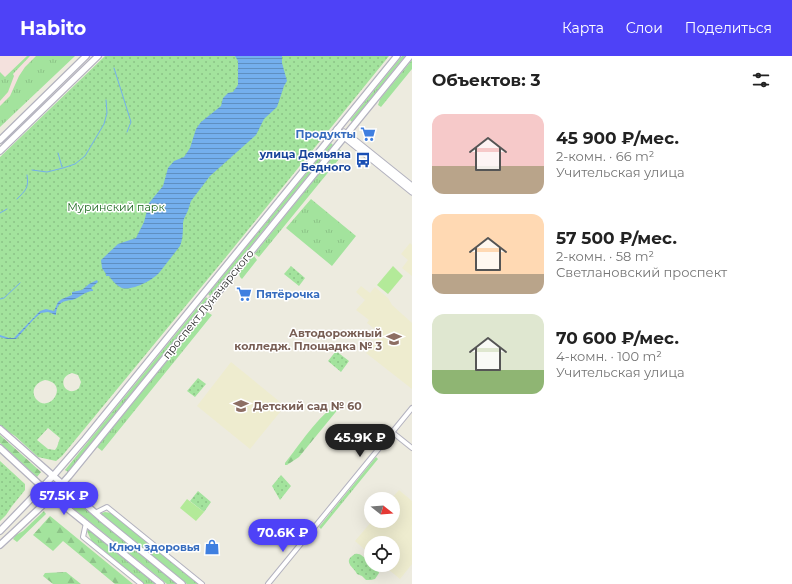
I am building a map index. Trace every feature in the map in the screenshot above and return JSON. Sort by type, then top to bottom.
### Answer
[{"type":"main road","points":[[0,140],[86,56]]},
{"type":"main road","points":[[0,151],[98,56]]},
{"type":"main road","name":"проспект Луначарского","points":[[0,531],[43,488],[85,439],[397,56]]},
{"type":"main road","name":"проспект Луначарского","points":[[0,545],[52,496],[410,56]]},
{"type":"main road","points":[[0,429],[95,513],[182,584]]},
{"type":"main road","points":[[0,448],[52,496],[161,584]]},
{"type":"street","points":[[338,129],[412,192]]},
{"type":"street","points":[[345,135],[412,186]]},
{"type":"street","points":[[268,584],[412,408]]},
{"type":"street","points":[[392,432],[412,448]]},
{"type":"street","points":[[95,513],[107,507],[202,584]]},
{"type":"street","points":[[86,523],[82,537],[141,584]]},
{"type":"shaded area","points":[[0,56],[62,56],[0,115]]},
{"type":"shaded area","points":[[410,243],[412,245],[412,276],[402,268],[408,260],[401,254]]},
{"type":"shaded area","name":"Автодорожный колледж. Площадка № 3","points":[[361,286],[370,293],[375,287],[412,323],[412,389],[366,353],[375,342],[376,336],[374,335],[377,331],[367,323],[369,320],[356,310],[365,300],[356,292]]},
{"type":"shaded area","name":"Детский сад № 60","points":[[231,362],[285,406],[250,449],[197,406]]},
{"type":"shaded area","points":[[399,490],[412,501],[412,564],[400,579],[392,572],[400,572],[400,536],[364,536],[364,549],[355,541],[366,528],[400,528],[400,492],[397,492]]},
{"type":"green space","points":[[27,56],[30,56],[13,74],[14,76],[8,92],[0,101],[0,72],[5,77]]},
{"type":"green space","points":[[36,56],[75,56],[0,127],[0,106],[10,96],[25,67]]},
{"type":"green space","name":"Муринский парк","points":[[105,56],[389,56],[226,257],[62,456],[56,461],[38,457],[15,436],[0,425],[0,157]],"holes":[[[72,373],[78,375],[81,382],[79,388],[74,391],[67,389],[63,383],[64,379]],[[45,380],[52,382],[56,386],[57,392],[55,397],[52,401],[47,403],[41,403],[34,396],[35,387]],[[48,428],[60,438],[55,450],[48,449],[37,440]]]},
{"type":"green space","points":[[402,56],[405,56],[352,122],[350,120]]},
{"type":"green space","points":[[412,60],[412,69],[381,107],[378,105],[380,99]]},
{"type":"green space","points":[[331,143],[333,145],[210,296],[208,294]]},
{"type":"green space","points":[[339,149],[344,153],[259,257],[255,254],[254,256],[257,260],[242,279],[239,273]]},
{"type":"green space","points":[[311,199],[356,236],[332,266],[286,228]]},
{"type":"green space","points":[[291,266],[305,278],[299,286],[284,274]]},
{"type":"green space","points":[[393,266],[403,276],[388,294],[377,285]]},
{"type":"green space","points":[[206,297],[208,299],[68,472],[65,470]]},
{"type":"green space","points":[[207,312],[212,315],[102,451],[97,447]]},
{"type":"green space","points":[[336,351],[349,361],[341,372],[328,361]]},
{"type":"green space","points":[[198,378],[206,384],[195,397],[187,391]]},
{"type":"green space","points":[[337,405],[339,408],[299,457],[285,465],[285,463],[317,423],[330,409]]},
{"type":"green space","points":[[0,435],[41,472],[37,477],[0,443]]},
{"type":"green space","points":[[376,457],[378,459],[321,529],[319,527]]},
{"type":"green space","points":[[0,461],[25,484],[25,490],[0,521]]},
{"type":"green space","points":[[281,475],[291,486],[280,500],[272,486]]},
{"type":"green space","points":[[198,491],[211,502],[204,512],[190,501]]},
{"type":"green space","points":[[69,496],[177,584],[167,584],[64,501]]},
{"type":"green space","points":[[187,499],[204,512],[196,521],[180,508]]},
{"type":"green space","points":[[44,511],[46,514],[17,542],[13,539],[16,535],[23,531]]},
{"type":"green space","points":[[102,513],[111,513],[198,584],[187,584],[102,515]]},
{"type":"green space","points":[[50,516],[133,584],[115,584],[63,541],[53,551],[33,535]]},
{"type":"green space","points":[[88,529],[156,584],[144,584],[94,543],[87,531]]},
{"type":"green space","points":[[357,554],[364,557],[364,572],[379,572],[375,579],[366,580],[357,574],[349,562],[351,557]]},
{"type":"green space","points":[[66,572],[81,584],[53,584],[43,576],[45,573]]},
{"type":"water","points":[[235,56],[282,56],[282,63],[287,81],[277,107],[264,119],[256,135],[210,176],[191,201],[183,223],[180,246],[159,273],[141,285],[129,288],[120,287],[109,276],[106,276],[102,268],[101,260],[118,244],[136,238],[144,222],[149,203],[163,186],[168,168],[174,161],[184,157],[190,148],[196,129],[201,122],[221,106],[223,98],[228,93],[233,92],[238,85],[238,61]]},
{"type":"water","points":[[97,280],[98,282],[91,288],[93,291],[61,303],[57,308],[56,315],[48,312],[41,313],[16,339],[0,337],[0,335],[14,338],[40,311],[46,309],[54,311],[58,302],[62,299],[72,295],[72,292],[82,290]]},
{"type":"waterway","points":[[114,68],[131,122],[127,132]]},
{"type":"waterway","points":[[32,170],[47,172],[63,168],[75,164],[85,156],[104,124],[107,113],[106,100]]},
{"type":"waterway","points":[[58,153],[62,167]]},
{"type":"waterway","points":[[17,199],[26,188],[28,183],[27,175]]},
{"type":"waterway","points":[[0,213],[7,209]]},
{"type":"waterway","points":[[0,299],[4,298],[20,283]]},
{"type":"place","name":"Продукты","points":[[368,134]]},
{"type":"place","name":"улица Демьяна Бедного","points":[[363,160]]},
{"type":"place","name":"Пятёрочка","points":[[244,294]]},
{"type":"place","name":"Автодорожный колледж. Площадка № 3","points":[[394,339]]},
{"type":"place","name":"Детский сад № 60","points":[[241,406]]},
{"type":"place","name":"Ключ здоровья","points":[[212,547]]}]
